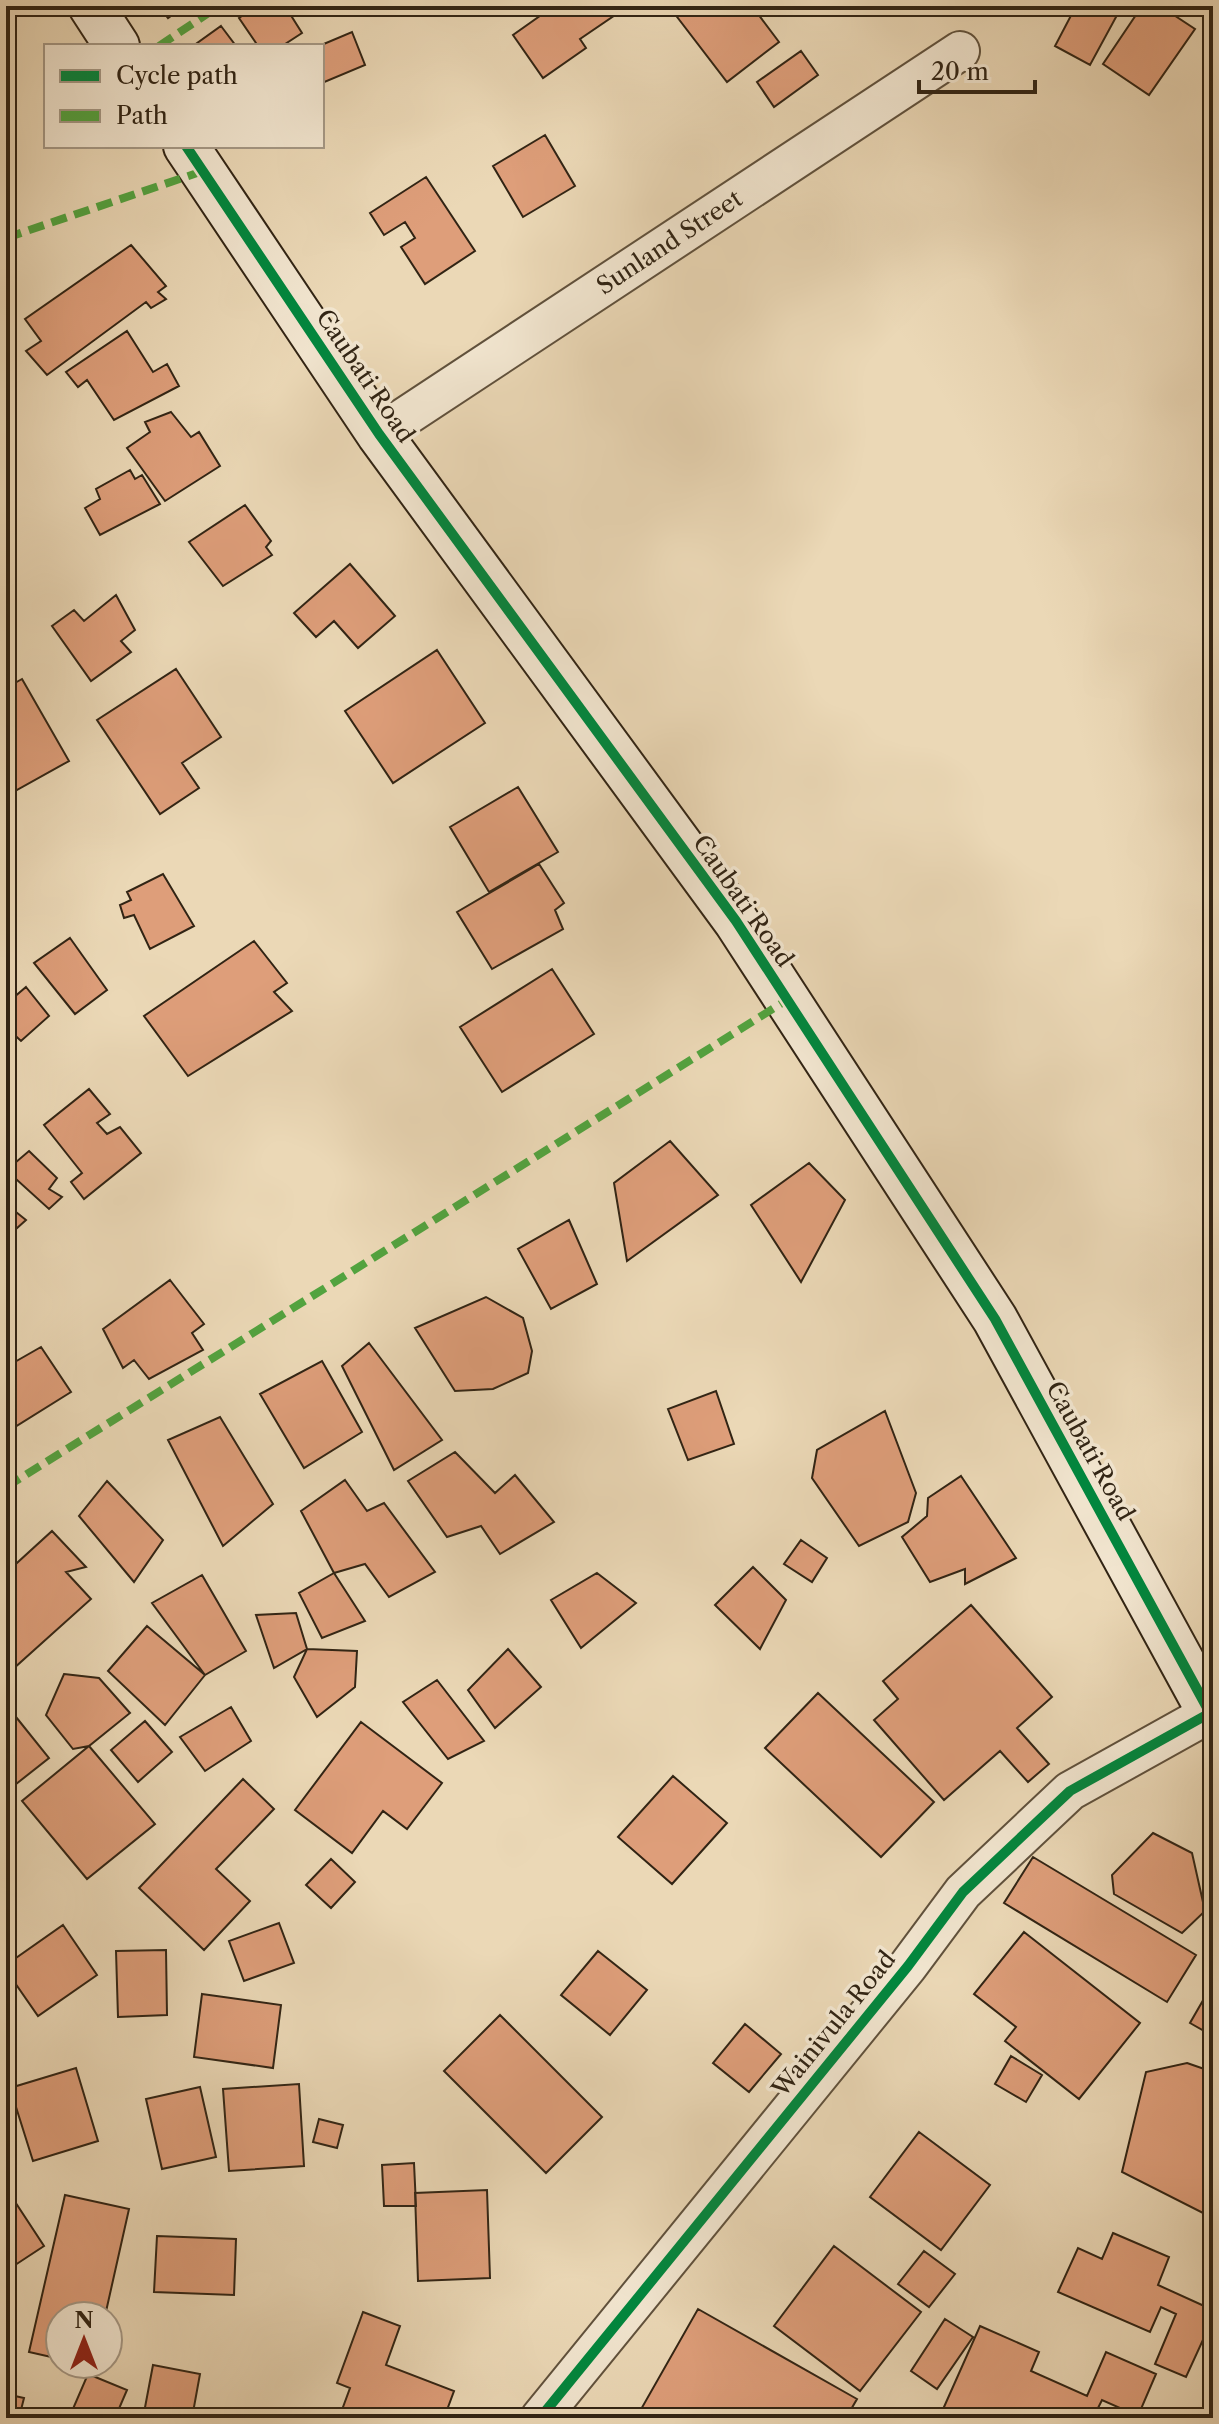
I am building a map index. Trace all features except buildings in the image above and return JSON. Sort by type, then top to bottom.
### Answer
[{"type":"street","points":[[91,6],[116,44]]},
{"type":"street","name":"Sunland Street","points":[[379,434],[960,51]]},
{"type":"street","name":"Caubati Road","points":[[187,148],[379,434],[736,921],[995,1319],[1211,1713]]},
{"type":"street","name":"Wainivula Road","points":[[540,2418],[908,1966],[963,1892],[1070,1791],[1211,1713]]},
{"type":"marked path","points":[[162,44],[219,6]]},
{"type":"marked path","points":[[6,238],[203,171]]},
{"type":"marked path","points":[[6,1487],[787,1000]]},
{"type":"cycle path","points":[[187,148],[379,434],[736,921],[995,1319],[1210,1713],[1213,1712]]},
{"type":"cycle path","points":[[540,2418],[908,1966],[963,1892],[1070,1791],[1210,1713]]}]
